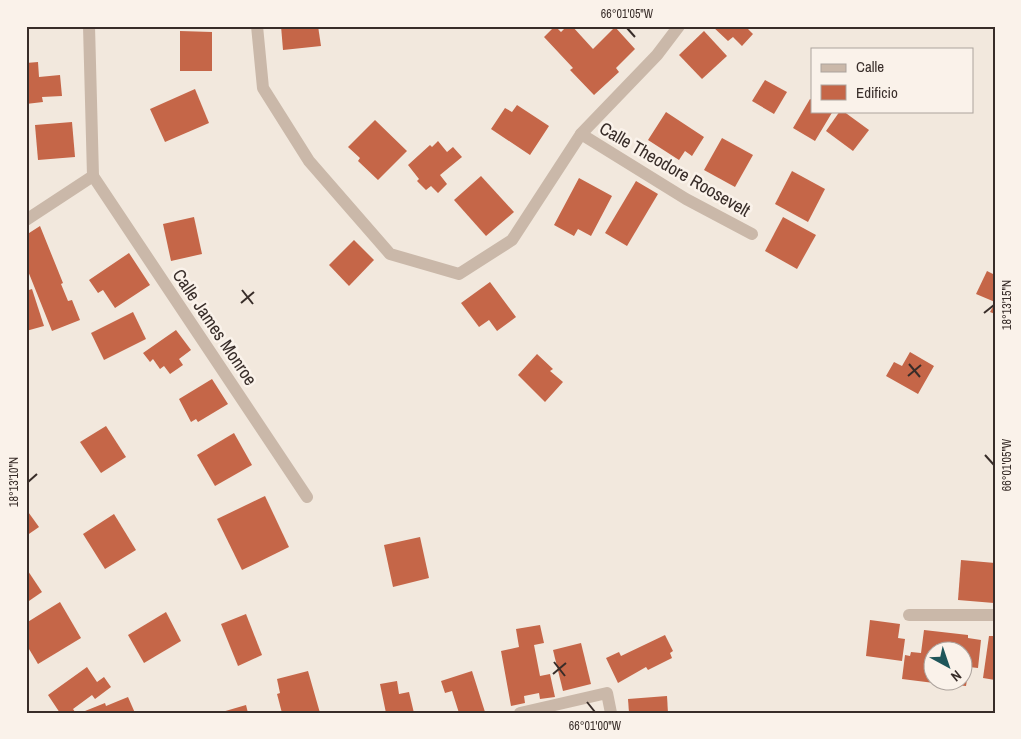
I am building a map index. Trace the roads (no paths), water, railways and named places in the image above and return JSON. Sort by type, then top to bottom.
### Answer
[{"type":"street","points":[[26,220],[93,176],[89,26]]},
{"type":"street","points":[[257,26],[263,88],[309,161],[390,254],[459,274],[512,240],[581,134],[657,55],[679,26]]},
{"type":"street","name":"Calle Theodore Roosevelt","points":[[581,134],[686,199],[752,234]]},
{"type":"street","name":"Calle James Monroe","points":[[93,176],[307,497]]},
{"type":"street","points":[[909,615],[995,615]]},
{"type":"street","points":[[520,713],[607,693],[611,713]]}]
